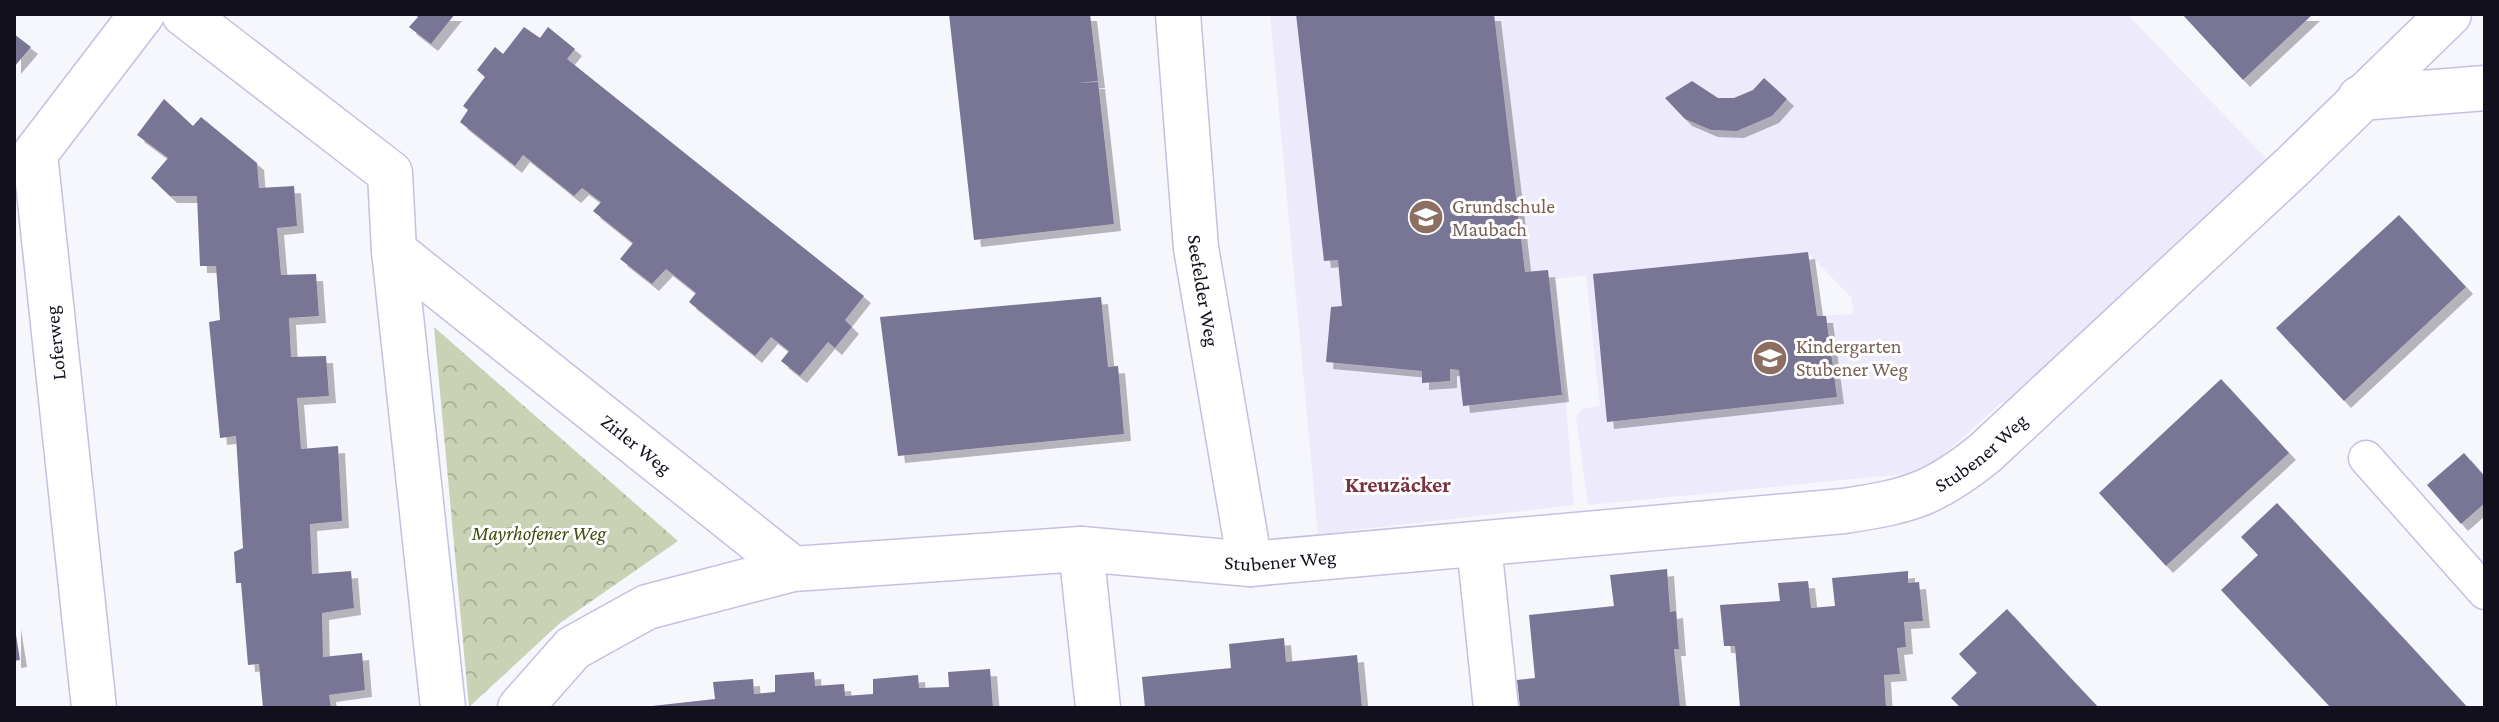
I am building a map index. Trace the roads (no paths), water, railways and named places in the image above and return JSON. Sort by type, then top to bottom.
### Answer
[{"type":"street","name":"Loferweg","points":[[94,708],[35,154],[142,14]]},
{"type":"street","points":[[184,14],[390,173],[394,251],[443,708]]},
{"type":"street","name":"Seefelder Weg","points":[[1178,14],[1196,108],[1250,564]]},
{"type":"street","name":"Stubener Weg","points":[[1081,549],[1250,564],[1844,511],[1900,502],[1948,483],[2048,395],[2292,167],[2449,14]]},
{"type":"street","points":[[2360,98],[2485,88]]},
{"type":"street","name":"Zirler Weg","points":[[394,251],[793,569]]},
{"type":"street","points":[[1479,545],[1496,708]]},
{"type":"street","points":[[520,708],[573,648],[647,607],[793,569],[1081,549],[1098,708]]},
{"type":"lane","points":[[2366,458],[2485,592]]},
{"type":"place","name":"Grundschule Maubach","points":[[1426,217]]},
{"type":"place","name":"Kindergarten Stubener Weg","points":[[1770,358]]},
{"type":"district","name":"Kreuzäcker","points":[[1398,484]]},
{"type":"park label","name":"Mayrhofener Weg","points":[[539,533]]}]
